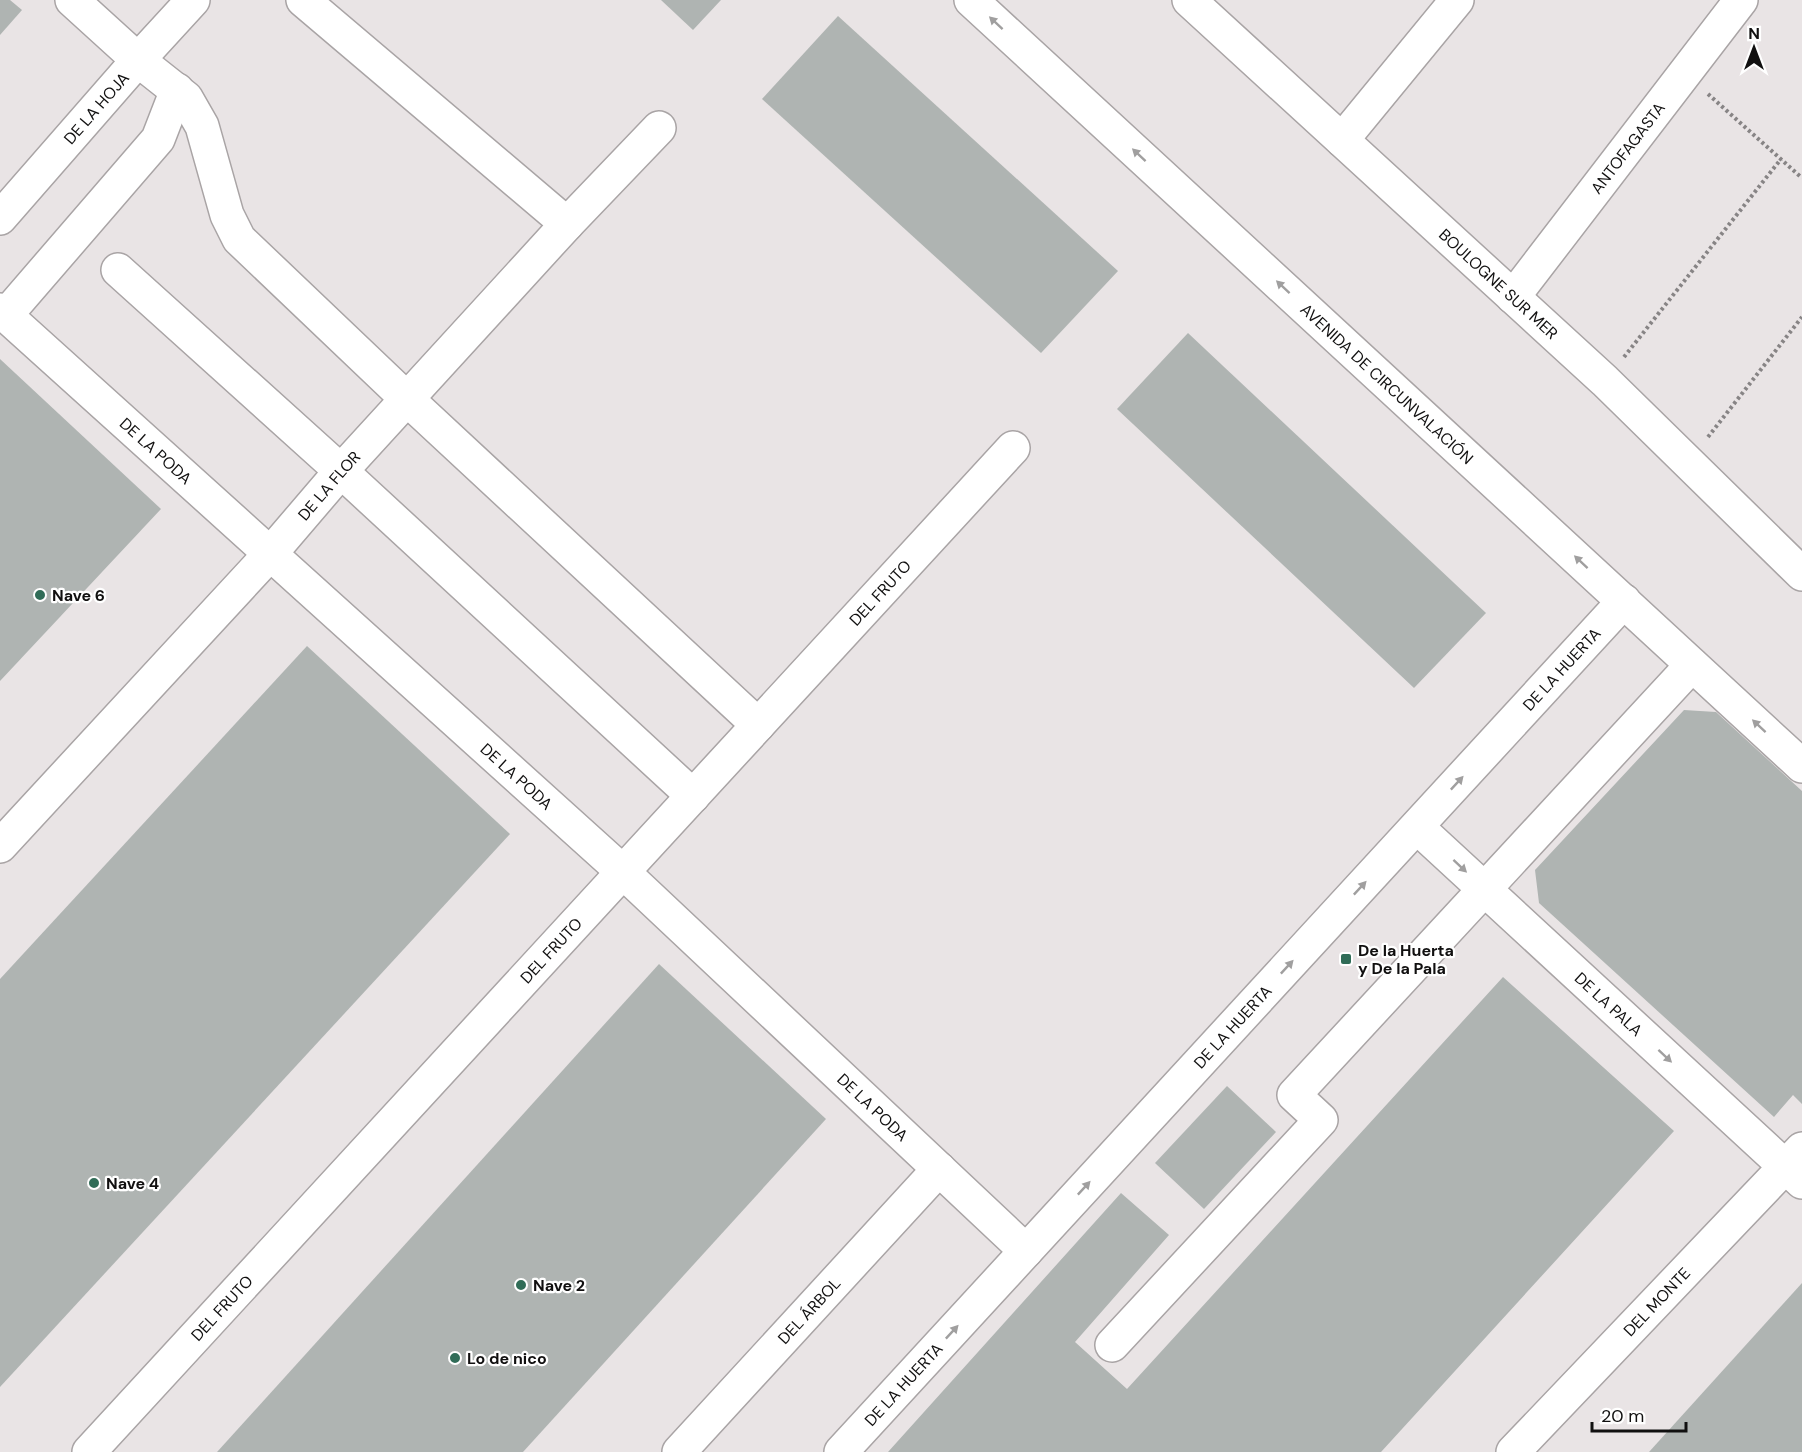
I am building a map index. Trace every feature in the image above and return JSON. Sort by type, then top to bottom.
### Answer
[{"type":"street","points":[[72,0],[138,60],[186,98],[202,126],[227,215],[239,239],[407,399],[758,725]]},
{"type":"street","name":"DE LA HOJA","points":[[0,218],[193,0]]},
{"type":"street","points":[[303,0],[567,224]]},
{"type":"street","name":"AVENIDA DE CIRCUNVALACIÓN","points":[[971,0],[1802,766]]},
{"type":"street","name":"BOULOGNE SUR MER","points":[[1189,0],[1605,381],[1802,574]]},
{"type":"street","points":[[1342,140],[1457,0]]},
{"type":"street","name":"ANTOFAGASTA","points":[[1514,297],[1741,0]]},
{"type":"street","points":[[3,313],[158,139],[177,90]]},
{"type":"street","name":"DE LA FLOR","points":[[0,846],[270,554],[341,471],[567,224],[659,128]]},
{"type":"street","points":[[118,270],[341,471],[693,796]]},
{"type":"street","name":"DE LA PODA","points":[[3,313],[623,872],[1026,1251]]},
{"type":"street","name":"DEL FRUTO","points":[[88,1452],[1013,448]]},
{"type":"street","name":"DE LA HUERTA","points":[[841,1452],[1624,601]]},
{"type":"street","points":[[1112,1345],[1321,1120],[1294,1095],[1692,665]]},
{"type":"street","name":"DE LA PALA","points":[[1417,827],[1484,890],[1797,1166]]},
{"type":"street","name":"DEL MONTE","points":[[1513,1452],[1797,1166]]},
{"type":"street","name":"DEL ÁRBOL","points":[[680,1452],[939,1169]]},
{"type":"path","points":[[1685,74],[1802,178]]},
{"type":"path","points":[[1605,381],[1781,159]]},
{"type":"path","points":[[1688,463],[1802,317]]},
{"type":"building","points":[[0,0],[10,0],[22,10],[0,35]]},
{"type":"building","points":[[661,0],[721,0],[693,30]]},
{"type":"building","points":[[838,16],[1118,271],[1041,353],[762,99]]},
{"type":"building","points":[[1188,333],[1486,613],[1414,688],[1117,409]]},
{"type":"building","name":"Nave 6","points":[[0,359],[161,509],[0,681]]},
{"type":"building","name":"Nave 4","points":[[307,646],[510,834],[0,1387],[0,979]]},
{"type":"building","points":[[1684,710],[1716,712],[1802,791],[1802,1104],[1793,1095],[1774,1117],[1539,903],[1535,870]]},
{"type":"building","name":"Nave 2","points":[[659,964],[826,1119],[523,1452],[217,1452]]},
{"type":"building","points":[[1503,977],[1674,1131],[1381,1452],[888,1452],[1121,1193],[1169,1235],[1075,1342],[1127,1389]]},
{"type":"building","points":[[1227,1086],[1276,1132],[1204,1209],[1155,1163]]},
{"type":"building","points":[[1802,1283],[1802,1452],[1649,1452]]},
{"type":"place","name":"Nave 6","points":[[40,595]]},
{"type":"place","name":"De la Huerta y De la Pala","points":[[1346,959]]},
{"type":"place","name":"Nave 4","points":[[94,1183]]},
{"type":"place","name":"Nave 2","points":[[521,1285]]},
{"type":"place","name":"Lo de nico","points":[[455,1358]]}]
